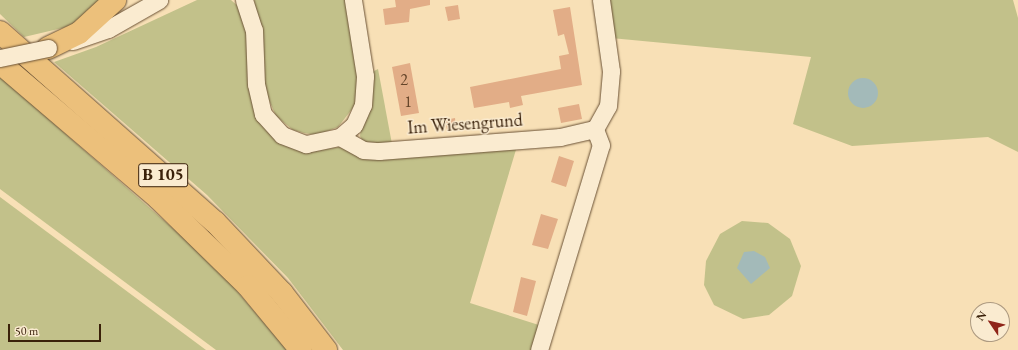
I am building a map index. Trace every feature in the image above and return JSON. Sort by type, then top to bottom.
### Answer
[{"type":"highway","points":[[48,48],[82,35],[115,0]]},
{"type":"highway","name":"B 105","points":[[0,32],[215,222],[282,293],[326,350]]},
{"type":"highway","name":"B 105","points":[[0,63],[176,215],[248,286],[301,350]]},
{"type":"street","points":[[82,35],[108,29],[159,0]]},
{"type":"street","points":[[244,0],[254,30],[256,84],[263,114],[282,135],[294,141],[318,143],[340,137],[354,125],[365,92],[366,76],[353,0]]},
{"type":"street","points":[[539,350],[601,145],[595,129],[608,106],[611,71],[601,0]]},
{"type":"street","points":[[0,58],[48,48]]},
{"type":"street","name":"Im Wiesengrund","points":[[340,137],[363,150],[379,151],[560,137],[595,129]]},
{"type":"shaded area","points":[[0,0],[107,0],[71,26],[24,37],[0,14]]},
{"type":"shaded area","points":[[197,0],[231,0],[241,9],[272,137],[285,145],[310,152],[339,147],[374,155],[518,143],[470,303],[542,326],[535,350],[343,350],[288,278],[207,195],[54,62],[96,47]]},
{"type":"shaded area","points":[[254,0],[348,0],[360,68],[356,104],[338,127],[317,135],[304,133],[293,130],[276,116],[265,91],[264,51]]},
{"type":"shaded area","points":[[605,0],[1013,0],[1018,18],[1018,152],[988,137],[852,146],[793,124],[811,57],[611,38]]},
{"type":"shaded area","points":[[378,69],[392,144],[363,142],[360,136],[370,73]]},
{"type":"shaded area","points":[[0,76],[194,247],[231,284],[287,350],[216,350],[0,189]]},
{"type":"shaded area","points":[[0,197],[206,350],[0,350]]},
{"type":"shaded area","points":[[742,221],[768,223],[790,239],[801,266],[792,296],[769,315],[743,319],[714,305],[704,285],[706,261],[720,234]]},
{"type":"water","points":[[863,78],[869,79],[877,87],[877,99],[869,107],[863,108],[857,107],[849,99],[848,93],[849,87],[857,79]]},
{"type":"water","points":[[754,251],[765,257],[770,268],[751,284],[737,268],[744,252]]},
{"type":"building","points":[[395,0],[430,0],[430,5],[410,9],[409,22],[385,25],[383,9],[396,7]]},
{"type":"building","points":[[458,5],[460,19],[448,21],[445,7]]},
{"type":"building","points":[[570,7],[582,85],[521,96],[523,105],[510,108],[509,102],[474,108],[470,87],[561,69],[559,56],[569,54],[564,34],[558,36],[553,10]]},
{"type":"building","points":[[410,63],[419,113],[401,116],[392,67]]},
{"type":"building","points":[[579,104],[582,119],[561,123],[558,108]]},
{"type":"building","points":[[455,118],[456,128],[447,130],[445,120]]},
{"type":"building","points":[[559,156],[574,161],[566,187],[551,182]]},
{"type":"building","points":[[541,214],[558,219],[548,249],[532,245]]},
{"type":"building","points":[[521,277],[536,281],[527,316],[513,312]]}]
